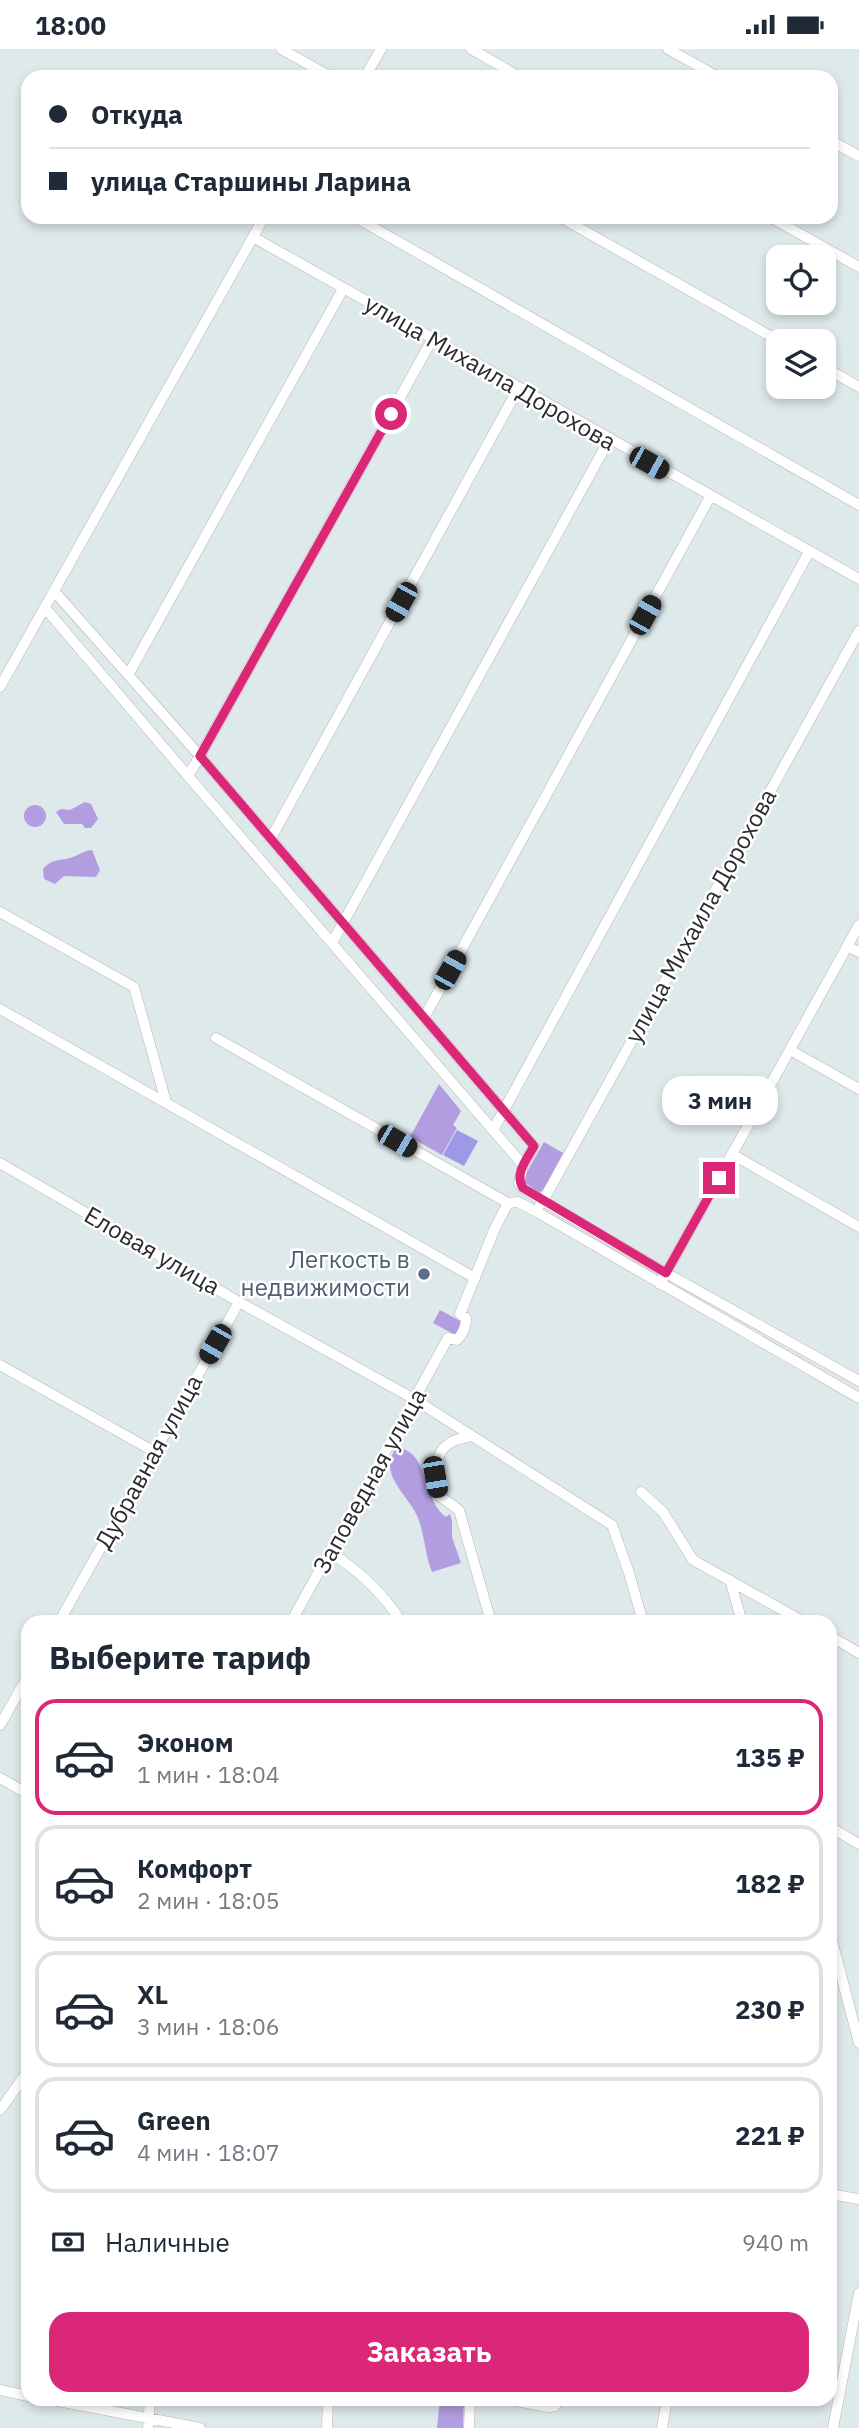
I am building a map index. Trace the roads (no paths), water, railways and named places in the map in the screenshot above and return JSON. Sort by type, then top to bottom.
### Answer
[{"type":"street","points":[[281,49],[318,70]]},
{"type":"street","points":[[369,70],[381,49]]},
{"type":"street","points":[[471,49],[508,70]]},
{"type":"street","points":[[668,49],[706,70]]},
{"type":"street","points":[[838,145],[859,156]]},
{"type":"street","points":[[0,687],[260,224]]},
{"type":"street","points":[[367,224],[859,505]]},
{"type":"street","points":[[573,224],[766,334]]},
{"type":"street","points":[[782,224],[859,267]]},
{"type":"street","name":"улица Михаила Дорохова","points":[[253,237],[608,440],[859,579]]},
{"type":"street","points":[[128,675],[343,289]]},
{"type":"street","points":[[188,776],[432,340]]},
{"type":"street","points":[[836,374],[859,387]]},
{"type":"street","points":[[271,838],[518,389]]},
{"type":"street","points":[[332,943],[608,440]]},
{"type":"street","points":[[424,1017],[710,497]]},
{"type":"street","points":[[493,1131],[809,552]]},
{"type":"street","points":[[54,591],[271,838],[534,1146],[523,1165],[519,1182],[523,1188],[666,1273],[859,1381]]},
{"type":"street","points":[[45,608],[523,1165]]},
{"type":"street","name":"улица Михаила Дорохова","points":[[537,1212],[859,631]]},
{"type":"street","points":[[0,912],[134,987],[166,1102]]},
{"type":"street","points":[[660,1284],[859,925]]},
{"type":"street","points":[[847,946],[859,952]]},
{"type":"street","points":[[0,1009],[475,1278],[508,1203]]},
{"type":"street","points":[[216,1038],[508,1203],[517,1202],[537,1212],[859,1398]]},
{"type":"street","points":[[790,1050],[859,1089]]},
{"type":"street","points":[[732,1154],[859,1227]]},
{"type":"street","name":"Еловая улица","points":[[0,1163],[239,1302],[414,1399],[612,1525],[641,1615]]},
{"type":"street","name":"Заповедная улица","points":[[295,1615],[448,1338],[457,1341],[466,1327],[466,1318],[460,1314],[475,1278]]},
{"type":"street","name":"Дубравная улица","points":[[63,1615],[239,1302]]},
{"type":"street","points":[[0,1366],[153,1451]]},
{"type":"street","points":[[471,1436],[450,1443],[440,1453],[435,1477],[438,1495],[459,1510],[489,1615]]},
{"type":"street","points":[[641,1492],[663,1512],[693,1560],[792,1615]]},
{"type":"street","points":[[330,1552],[357,1570],[395,1615]]},
{"type":"street","points":[[730,1580],[741,1615]]},
{"type":"street","points":[[837,1640],[859,1653]]},
{"type":"street","points":[[0,1725],[21,1688]]},
{"type":"street","points":[[0,1778],[21,1790]]},
{"type":"street","points":[[837,1831],[859,1844]]},
{"type":"street","points":[[837,1960],[859,2043]]},
{"type":"street","points":[[0,2109],[21,2080]]},
{"type":"street","points":[[837,2195],[859,2199]]},
{"type":"street","points":[[833,2428],[859,2293]]},
{"type":"street","points":[[0,2390],[21,2394]]},
{"type":"street","points":[[77,2406],[149,2423],[200,2428]]},
{"type":"street","points":[[327,2428],[328,2406]]},
{"type":"street","points":[[469,2428],[470,2406]]},
{"type":"street","points":[[662,2428],[666,2406]]},
{"type":"place","name":"Легкость в недвижимости","points":[[424,1274]]}]
